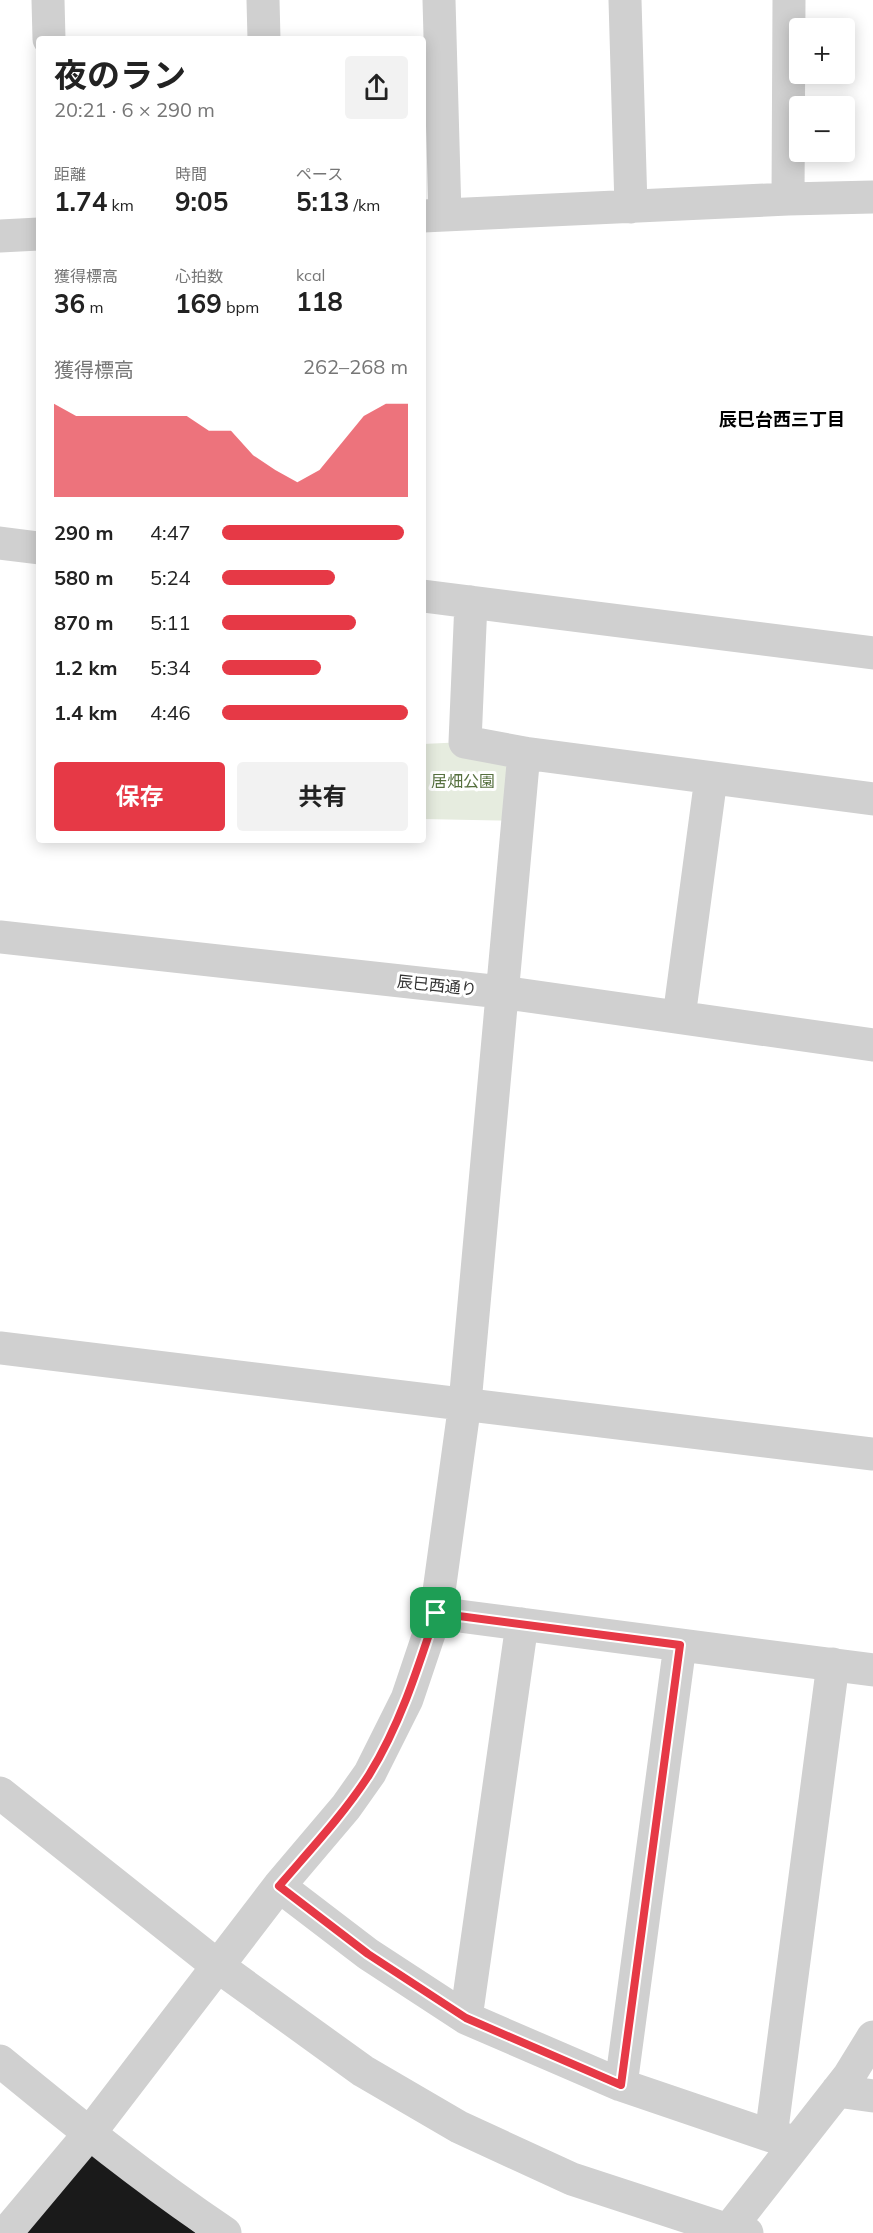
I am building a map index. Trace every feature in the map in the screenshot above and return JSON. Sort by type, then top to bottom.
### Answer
[{"type":"street","points":[[48,0],[49,36]]},
{"type":"street","points":[[263,0],[264,36]]},
{"type":"street","points":[[439,0],[434,216],[873,197]]},
{"type":"street","points":[[625,0],[632,207]]},
{"type":"street","points":[[788,199],[789,0]]},
{"type":"street","points":[[0,236],[36,234]]},
{"type":"street","points":[[0,543],[36,548]]},
{"type":"street","points":[[426,596],[873,653]]},
{"type":"street","points":[[471,602],[465,742],[524,753],[873,799]]},
{"type":"street","points":[[6,2233],[89,2134],[279,1886],[346,1807],[370,1773],[407,1699],[436,1613],[465,1403],[524,753]]},
{"type":"street","points":[[679,1017],[711,778]]},
{"type":"street","name":"辰巳西通り","points":[[0,938],[501,992],[873,1046]]},
{"type":"street","points":[[0,1348],[873,1454]]},
{"type":"street","points":[[436,1613],[873,1670]]},
{"type":"street","points":[[466,2018],[522,1624]]},
{"type":"street","points":[[621,2085],[680,1645]]},
{"type":"street","points":[[784,2139],[833,1664]]},
{"type":"street","points":[[0,1793],[219,1967],[363,2071],[459,2127],[572,2179],[734,2232],[784,2139],[837,2091],[873,2037]]},
{"type":"street","points":[[279,1886],[368,1954],[466,2018],[621,2085],[784,2139]]},
{"type":"street","points":[[0,2061],[89,2134],[178,2202],[225,2233]]},
{"type":"street","points":[[837,2091],[873,2096]]},
{"type":"green space","name":"居畑公園","points":[[465,742],[524,753],[517,821],[426,819],[426,744]]},
{"type":"building","points":[[88,2149],[196,2233],[24,2233]]},
{"type":"district","name":"辰巳台西三丁目","points":[[782,420]]},
{"type":"route","points":[[436,1613],[680,1645],[621,2085],[466,2018],[368,1954],[279,1886],[346,1807],[370,1773],[407,1699],[436,1613]]}]
